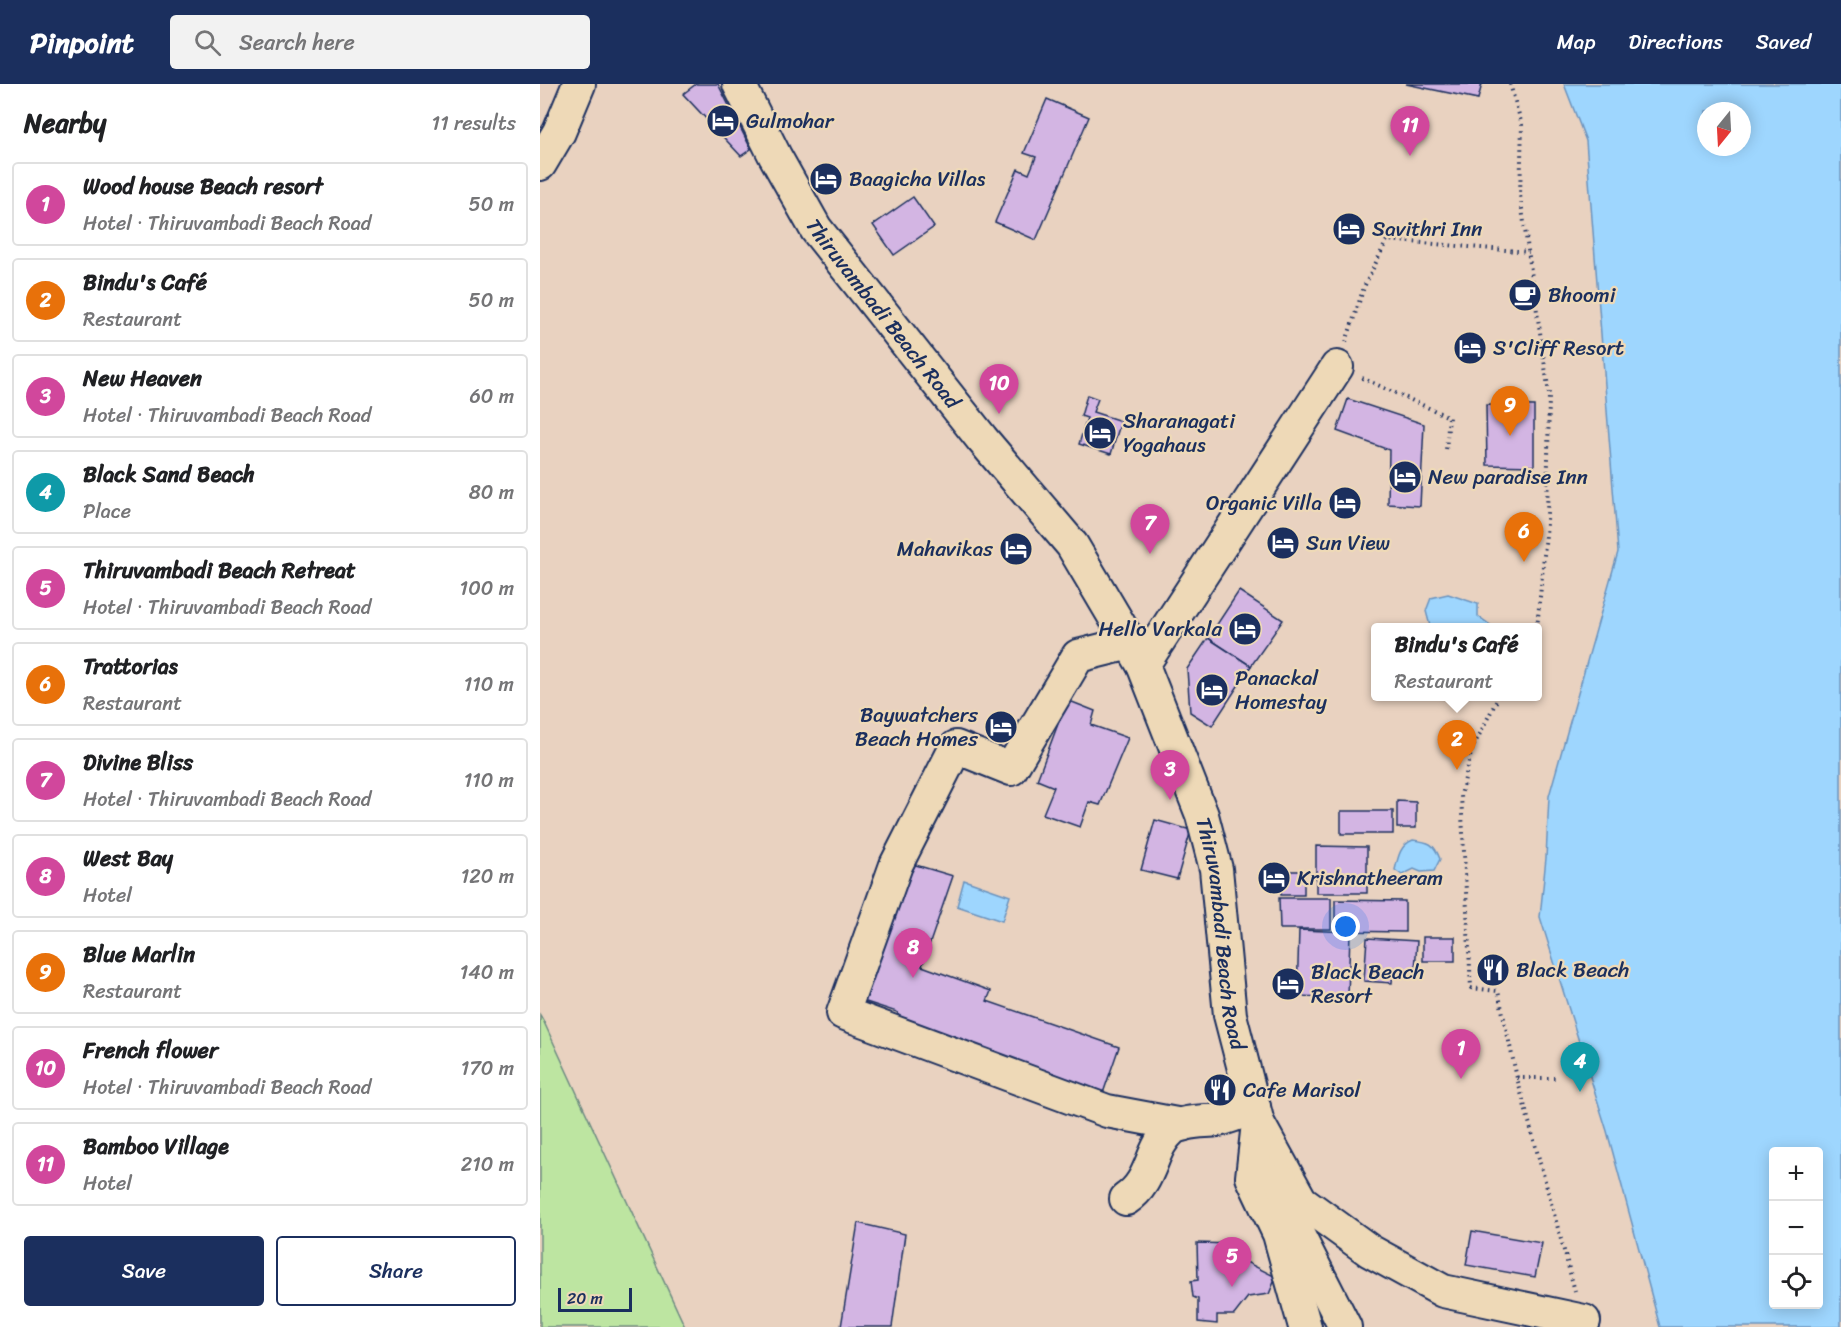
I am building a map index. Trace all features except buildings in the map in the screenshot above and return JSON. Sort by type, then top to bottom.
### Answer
[{"type":"street","points":[[540,164],[559,132],[579,84]]},
{"type":"street","name":"Thiruvambadi Beach Road","points":[[739,84],[816,230],[982,439],[1072,545],[1136,654],[1202,815],[1216,869],[1230,1016],[1256,1115],[1301,1201],[1370,1251],[1443,1291],[1584,1321]]},
{"type":"street","points":[[1182,1125],[1107,1111],[843,1013],[896,865],[956,747],[1011,768],[1078,656],[1136,654],[1337,367]]},
{"type":"street","points":[[1126,1199],[1143,1183],[1158,1148],[1172,1130],[1182,1125],[1237,1114],[1256,1115]]},
{"type":"street","points":[[1256,1115],[1252,1178],[1279,1234],[1305,1327]]},
{"type":"street","points":[[1256,1115],[1286,1192],[1291,1221],[1346,1327]]},
{"type":"path","points":[[1510,84],[1522,125],[1520,195],[1549,394],[1547,524],[1537,623]]},
{"type":"path","points":[[1446,450],[1449,417],[1337,367],[1364,287],[1387,240],[1529,252]]},
{"type":"path","points":[[1496,701],[1472,748],[1461,795],[1471,988],[1498,991],[1517,1078],[1584,1321]]},
{"type":"path","points":[[1517,1078],[1558,1078]]},
{"type":"green space","points":[[540,1015],[543,1020],[685,1327],[540,1327]]},
{"type":"water","points":[[1564,84],[1841,84],[1841,1327],[1660,1327],[1607,1131],[1540,917],[1549,796],[1618,552],[1586,141]]},
{"type":"water","points":[[1448,594],[1478,604],[1478,616],[1488,623],[1429,623],[1426,611],[1431,598]]},
{"type":"water","points":[[1413,840],[1427,843],[1436,850],[1440,859],[1434,871],[1421,872],[1414,869],[1402,875],[1395,870],[1402,848]]},
{"type":"water","points":[[964,880],[1010,896],[1002,921],[957,906]]},
{"type":"place","name":"Gulmohar","points":[[723,121]]},
{"type":"place","name":"Bamboo Village","points":[[1410,156]]},
{"type":"place","name":"Baagicha Villas","points":[[826,179]]},
{"type":"place","name":"Savithri Inn","points":[[1349,229]]},
{"type":"place","name":"Bhoomi","points":[[1525,295]]},
{"type":"place","name":"S'Cliff Resort","points":[[1470,348]]},
{"type":"place","name":"French flower","points":[[999,414]]},
{"type":"place","name":"Sharanagati Yogahaus","points":[[1100,433]]},
{"type":"place","name":"Blue Marlin","points":[[1510,436]]},
{"type":"place","name":"New paradise Inn","points":[[1405,477]]},
{"type":"place","name":"Organic Villa","points":[[1345,503]]},
{"type":"place","name":"Sun View","points":[[1283,543]]},
{"type":"place","name":"Mahavikas","points":[[1016,549]]},
{"type":"place","name":"Divine Bliss","points":[[1150,554]]},
{"type":"place","name":"Trattorias","points":[[1524,562]]},
{"type":"place","name":"Hello Varkala","points":[[1245,629]]},
{"type":"place","name":"Panackal Homestay","points":[[1212,690]]},
{"type":"place","name":"Baywatchers Beach Homes","points":[[1001,727]]},
{"type":"place","name":"Bindu's Café","points":[[1457,770]]},
{"type":"place","name":"New Heaven","points":[[1170,800]]},
{"type":"place","name":"Krishnatheeram","points":[[1274,878]]},
{"type":"place","name":"Black Beach","points":[[1493,970]]},
{"type":"place","name":"West Bay","points":[[913,978]]},
{"type":"place","name":"Black Beach Resort","points":[[1288,984]]},
{"type":"place","name":"Wood house Beach resort","points":[[1461,1079]]},
{"type":"place","name":"Cafe Marisol","points":[[1220,1090]]},
{"type":"place","name":"Black Sand Beach","points":[[1580,1092]]},
{"type":"place","name":"Thiruvambadi Beach Retreat","points":[[1232,1287]]}]
